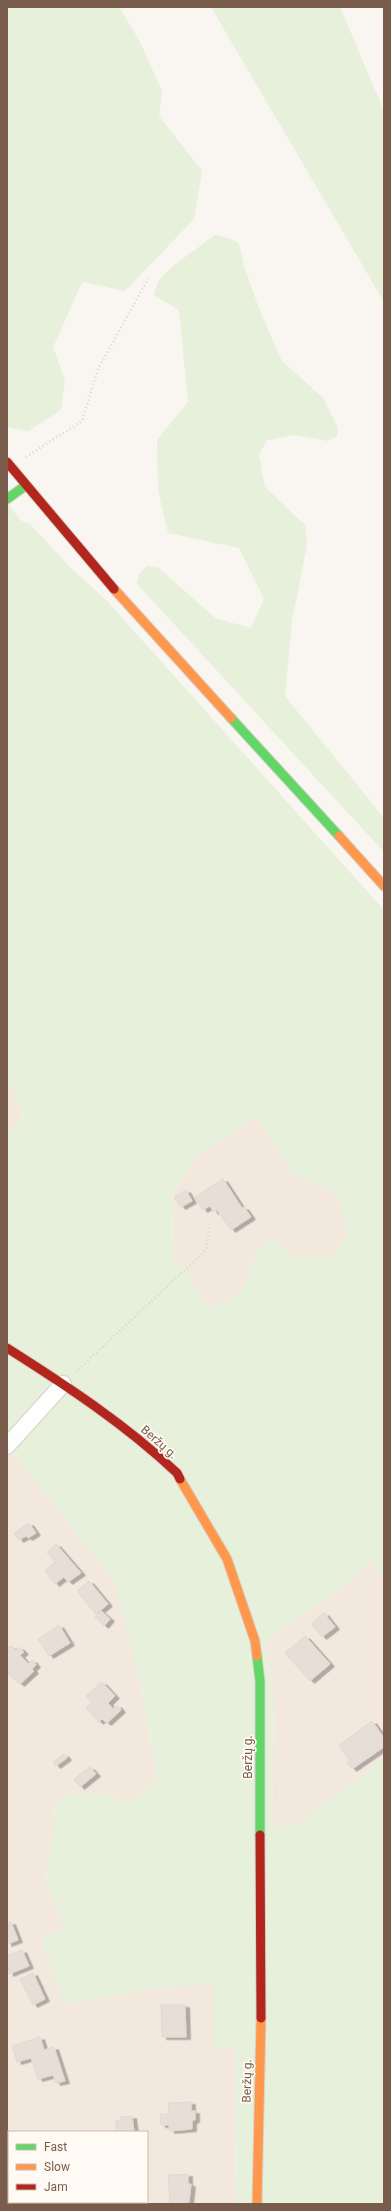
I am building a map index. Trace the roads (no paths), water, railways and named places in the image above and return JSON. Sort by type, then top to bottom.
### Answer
[{"type":"main road","points":[[8,468],[126,602],[384,886]]},
{"type":"main road","points":[[7,499],[25,486]]},
{"type":"main road","name":"Beržų g.","points":[[7,1348],[63,1384],[144,1442],[177,1473],[227,1559],[255,1641],[260,1681],[261,1997],[257,2204]]},
{"type":"street","points":[[7,1446],[63,1384]]}]
